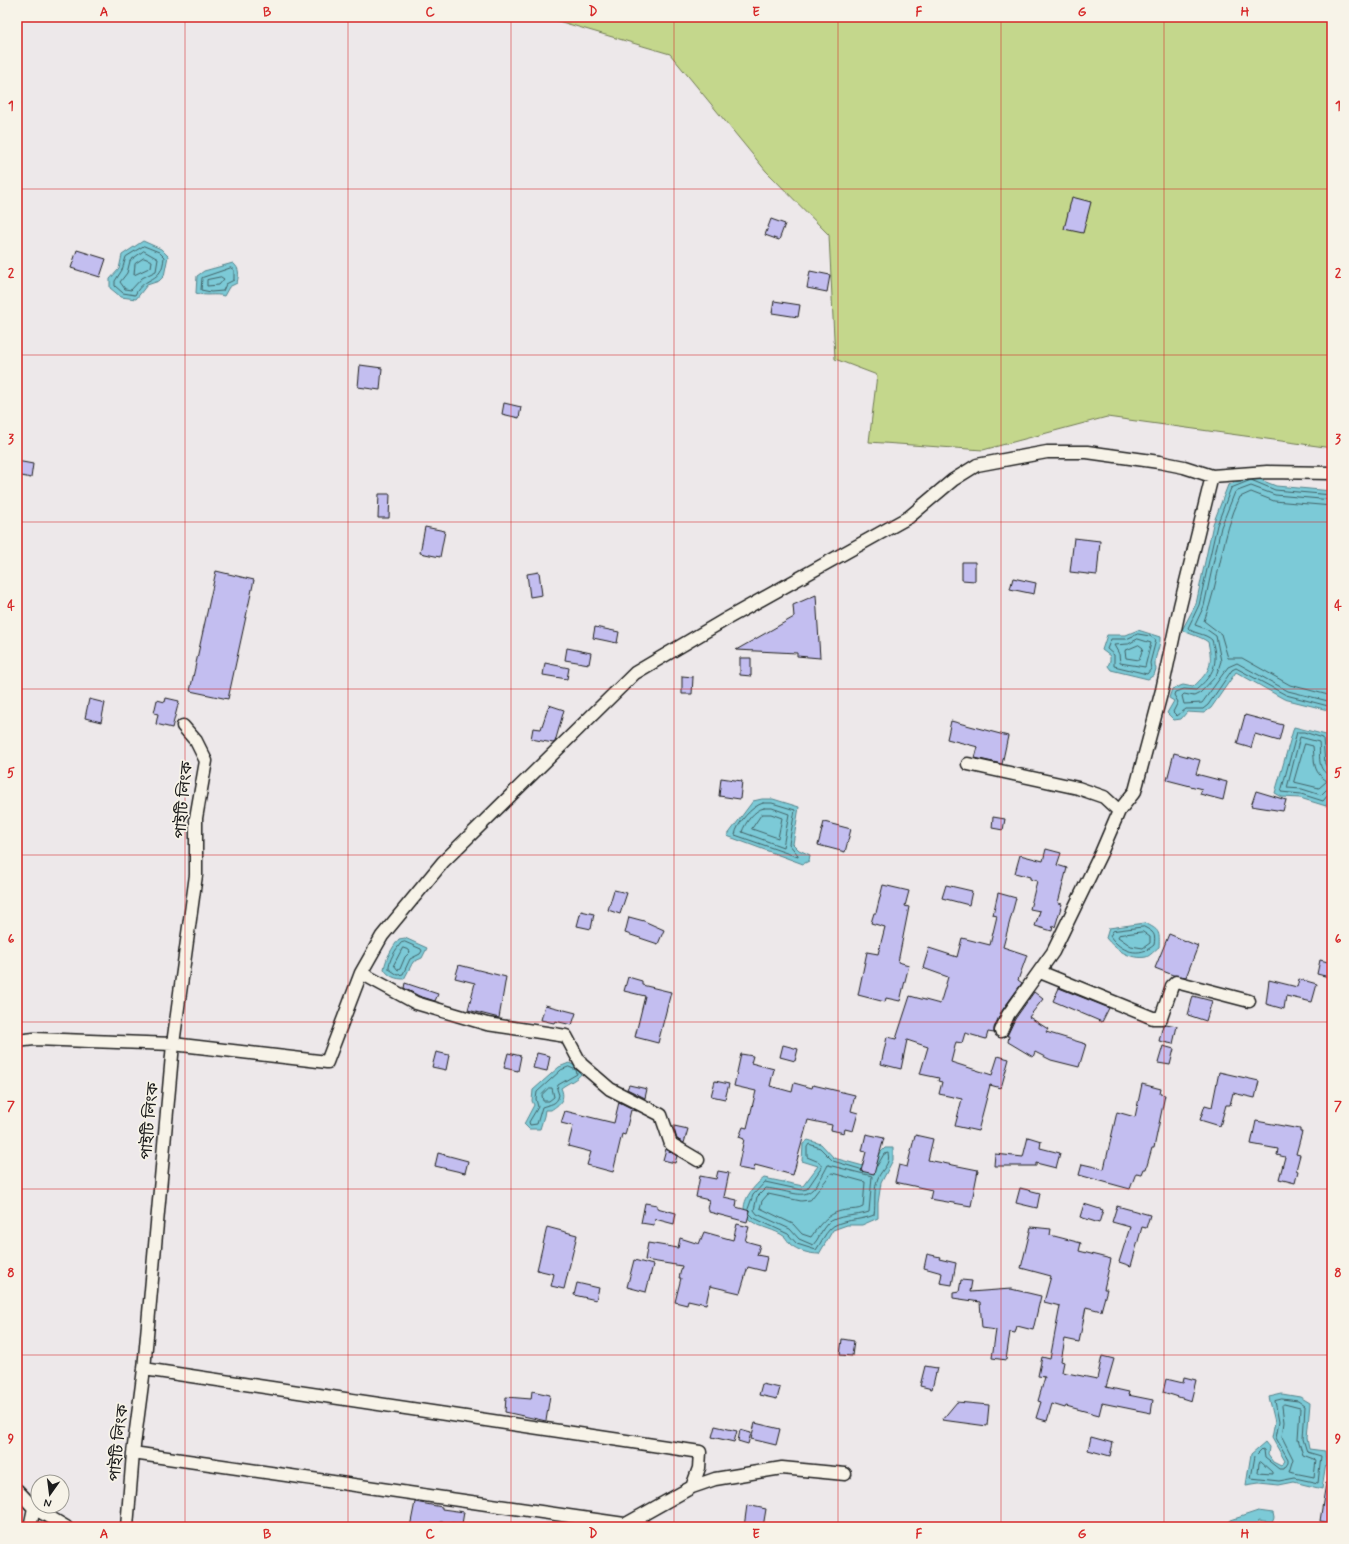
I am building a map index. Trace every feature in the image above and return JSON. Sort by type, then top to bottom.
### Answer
[{"type":"street","points":[[17,1041],[34,1039],[173,1044],[327,1062],[361,973],[382,936],[443,862],[635,673],[728,618],[909,517],[953,480],[977,465],[1047,452],[1087,452],[1165,463],[1184,467],[1212,476],[1267,472],[1332,473]]},
{"type":"street","points":[[1001,1031],[1008,1015],[1053,952],[1101,853],[1119,811],[1135,791],[1147,749],[1212,476]]},
{"type":"street","name":"পাইটি লিংক","points":[[127,1527],[133,1453],[144,1369],[173,1044],[196,875],[196,818],[206,761],[196,741],[183,726]]},
{"type":"street","points":[[968,764],[1078,788],[1104,797],[1119,811]]},
{"type":"street","points":[[1040,972],[1153,1018],[1161,1018],[1172,986],[1176,982],[1249,1000]]},
{"type":"street","points":[[361,973],[416,1003],[487,1024],[566,1036],[581,1064],[610,1089],[661,1115],[671,1144],[698,1160]]},
{"type":"street","points":[[144,1369],[700,1452],[699,1468],[692,1487]]},
{"type":"street","points":[[133,1453],[645,1527]]},
{"type":"street","points":[[626,1524],[692,1487],[715,1479],[782,1468],[845,1474]]},
{"type":"street","points":[[17,1490],[30,1504]]},
{"type":"street","points":[[30,1527],[33,1514]]},
{"type":"street","points":[[44,1514],[66,1527]]},
{"type":"green space","points":[[548,17],[1332,17],[1332,448],[1107,417],[983,450],[869,442],[877,375],[835,359],[829,235],[766,171],[670,54]]},
{"type":"water","points":[[143,241],[161,249],[168,256],[164,276],[159,281],[147,285],[136,299],[121,297],[110,288],[110,279],[119,269],[122,255]]},
{"type":"water","points":[[233,263],[237,267],[238,272],[237,283],[229,287],[224,296],[203,295],[196,293],[197,276],[204,271]]},
{"type":"water","points":[[1251,476],[1276,486],[1332,491],[1332,711],[1284,699],[1236,672],[1211,708],[1204,713],[1187,712],[1181,719],[1174,720],[1167,713],[1174,701],[1169,698],[1172,689],[1183,685],[1193,687],[1204,676],[1210,662],[1208,642],[1182,630],[1196,604],[1213,524],[1228,485]]},
{"type":"water","points":[[1138,630],[1160,637],[1155,661],[1156,669],[1154,675],[1148,679],[1111,670],[1108,666],[1110,656],[1102,650],[1107,635],[1126,635]]},
{"type":"water","points":[[1294,727],[1326,735],[1328,742],[1328,760],[1330,766],[1332,767],[1333,783],[1326,806],[1300,798],[1282,797],[1275,793]]},
{"type":"water","points":[[773,799],[799,807],[793,844],[799,850],[810,855],[809,861],[803,864],[727,836],[753,801]]},
{"type":"water","points":[[1145,923],[1156,929],[1159,934],[1159,947],[1146,957],[1134,957],[1123,953],[1106,938],[1109,928]]},
{"type":"water","points":[[405,938],[427,948],[422,958],[413,962],[404,979],[398,979],[390,976],[384,969],[394,946],[399,939]]},
{"type":"water","points":[[569,1063],[578,1067],[583,1072],[576,1079],[561,1088],[563,1095],[561,1101],[551,1110],[545,1110],[540,1129],[529,1129],[524,1124],[534,1105],[532,1101],[533,1090],[559,1067]]},
{"type":"water","points":[[808,1140],[821,1144],[834,1158],[867,1167],[874,1164],[885,1148],[893,1148],[893,1160],[881,1183],[878,1203],[878,1218],[862,1225],[847,1225],[833,1230],[819,1254],[808,1253],[797,1249],[781,1234],[751,1221],[746,1216],[744,1210],[744,1204],[750,1192],[764,1178],[803,1186],[818,1166],[802,1161],[803,1144]]},
{"type":"water","points":[[1282,1394],[1300,1397],[1310,1403],[1307,1438],[1309,1449],[1325,1451],[1326,1464],[1322,1489],[1294,1482],[1279,1485],[1259,1483],[1246,1485],[1251,1454],[1265,1442],[1269,1447],[1268,1455],[1273,1462],[1281,1466],[1285,1461],[1272,1438],[1275,1422],[1269,1397]]},
{"type":"water","points":[[1258,1511],[1273,1513],[1274,1518],[1272,1523],[1258,1521],[1254,1527],[1223,1527],[1231,1520]]},
{"type":"building","points":[[1072,197],[1091,202],[1083,233],[1064,229]]},
{"type":"building","points":[[771,219],[785,224],[779,240],[765,235]]},
{"type":"building","points":[[77,250],[106,259],[100,277],[71,268]]},
{"type":"building","points":[[810,271],[830,275],[827,292],[807,288]]},
{"type":"building","points":[[774,301],[800,305],[798,317],[772,313]]},
{"type":"building","points":[[360,365],[382,368],[380,390],[358,387]]},
{"type":"building","points":[[504,403],[521,407],[519,418],[502,414]]},
{"type":"building","points":[[17,461],[33,464],[31,478],[17,475]]},
{"type":"building","points":[[379,494],[390,494],[389,518],[378,518]]},
{"type":"building","points":[[425,527],[445,531],[440,557],[420,553]]},
{"type":"building","points":[[1074,538],[1100,541],[1097,575],[1070,572]]},
{"type":"building","points":[[962,562],[975,562],[975,581],[962,580]]},
{"type":"building","points":[[216,571],[254,580],[228,699],[190,691]]},
{"type":"building","points":[[539,572],[542,595],[530,597],[527,574]]},
{"type":"building","points":[[1013,578],[1036,583],[1034,594],[1010,589]]},
{"type":"building","points":[[816,595],[820,658],[797,656],[797,653],[736,650],[794,617],[793,605]]},
{"type":"building","points":[[595,627],[619,632],[617,643],[593,638]]},
{"type":"building","points":[[567,648],[591,653],[589,664],[565,660]]},
{"type":"building","points":[[740,658],[751,658],[751,676],[740,675]]},
{"type":"building","points":[[545,663],[569,668],[567,679],[543,675]]},
{"type":"building","points":[[682,676],[693,677],[692,694],[682,694]]},
{"type":"building","points":[[166,698],[179,701],[172,728],[156,724],[158,714],[154,713],[157,700],[165,702]]},
{"type":"building","points":[[89,699],[105,703],[101,722],[85,718]]},
{"type":"building","points":[[549,705],[564,710],[555,742],[553,743],[531,739],[533,728],[541,729]]},
{"type":"building","points":[[1245,715],[1283,725],[1279,741],[1255,734],[1251,748],[1237,744]]},
{"type":"building","points":[[951,721],[1008,736],[1002,764],[975,758],[978,747],[947,739]]},
{"type":"building","points":[[1174,753],[1200,760],[1196,774],[1227,782],[1223,800],[1200,794],[1202,789],[1167,780]]},
{"type":"building","points":[[721,778],[742,781],[740,799],[719,796]]},
{"type":"building","points":[[1256,791],[1286,800],[1283,811],[1251,806]]},
{"type":"building","points":[[993,817],[1005,819],[1003,830],[992,828]]},
{"type":"building","points":[[824,822],[851,829],[845,852],[818,845]]},
{"type":"building","points":[[1046,849],[1061,853],[1057,865],[1067,868],[1058,903],[1062,904],[1055,927],[1053,926],[1052,931],[1035,926],[1040,911],[1030,909],[1037,881],[1030,879],[1030,877],[1015,873],[1020,855],[1043,861]]},
{"type":"building","points":[[883,885],[909,891],[905,906],[909,907],[898,962],[909,965],[900,1001],[886,998],[885,1002],[858,995],[867,952],[878,954],[885,927],[871,923],[874,913],[876,913]]},
{"type":"building","points":[[946,885],[972,891],[969,905],[942,898]]},
{"type":"building","points":[[614,890],[627,893],[620,914],[608,910]]},
{"type":"building","points":[[998,893],[1016,898],[1003,947],[1027,955],[1018,980],[1022,983],[1001,1012],[994,1028],[994,1033],[988,1032],[986,1039],[965,1033],[962,1043],[956,1042],[951,1062],[992,1075],[998,1056],[1009,1059],[1001,1088],[990,1085],[978,1131],[955,1126],[962,1099],[939,1094],[942,1082],[938,1081],[939,1078],[920,1074],[928,1047],[907,1040],[901,1069],[881,1064],[887,1037],[896,1039],[910,996],[940,1004],[948,977],[923,968],[929,948],[957,957],[962,938],[990,945],[997,916],[993,915]]},
{"type":"building","points":[[581,911],[594,914],[591,929],[577,926]]},
{"type":"building","points":[[629,917],[644,921],[664,930],[658,944],[625,933]]},
{"type":"building","points":[[1169,934],[1198,946],[1186,977],[1173,975],[1155,968]]},
{"type":"building","points":[[1320,960],[1332,963],[1329,977],[1317,974]]},
{"type":"building","points":[[459,965],[506,977],[499,1018],[468,1010],[475,983],[455,978]]},
{"type":"building","points":[[628,977],[642,981],[642,985],[671,992],[658,1043],[635,1037],[645,996],[624,991]]},
{"type":"building","points":[[1299,979],[1317,984],[1312,1002],[1286,996],[1284,1009],[1266,1004],[1269,980],[1297,987]]},
{"type":"building","points":[[405,983],[438,994],[435,1001],[419,996],[404,988]]},
{"type":"building","points":[[1059,988],[1109,1008],[1102,1022],[1053,1001]]},
{"type":"building","points":[[1034,992],[1043,999],[1029,1017],[1048,1029],[1046,1032],[1086,1044],[1079,1067],[1051,1060],[1035,1052],[1033,1057],[1008,1042],[1009,1036],[1007,1036],[1015,1019]]},
{"type":"building","points":[[1193,996],[1212,1001],[1206,1021],[1188,1015]]},
{"type":"building","points":[[545,1005],[576,1013],[572,1025],[555,1021],[554,1023],[541,1020]]},
{"type":"building","points":[[1166,1024],[1177,1026],[1173,1044],[1159,1041],[1163,1025]]},
{"type":"building","points":[[783,1045],[798,1049],[795,1061],[780,1057]]},
{"type":"building","points":[[1163,1046],[1174,1049],[1170,1065],[1158,1063]]},
{"type":"building","points":[[436,1052],[449,1055],[446,1070],[432,1067]]},
{"type":"building","points":[[508,1053],[521,1056],[518,1071],[504,1068]]},
{"type":"building","points":[[537,1053],[550,1056],[547,1071],[533,1068]]},
{"type":"building","points":[[741,1054],[753,1056],[751,1063],[774,1069],[770,1086],[792,1092],[794,1083],[812,1088],[813,1085],[855,1095],[851,1111],[858,1113],[853,1131],[845,1129],[844,1133],[831,1130],[832,1125],[808,1120],[793,1175],[755,1165],[754,1171],[738,1168],[744,1139],[739,1137],[743,1127],[747,1128],[756,1091],[734,1086]]},
{"type":"building","points":[[1219,1072],[1259,1081],[1255,1098],[1233,1093],[1230,1105],[1226,1105],[1220,1126],[1200,1120],[1205,1105],[1212,1107]]},
{"type":"building","points":[[715,1081],[729,1084],[725,1099],[711,1096]]},
{"type":"building","points":[[1142,1084],[1161,1089],[1160,1094],[1165,1095],[1154,1148],[1152,1148],[1146,1169],[1144,1169],[1142,1174],[1136,1173],[1130,1189],[1079,1175],[1082,1164],[1104,1169],[1117,1112],[1135,1117]]},
{"type":"building","points":[[629,1085],[647,1089],[645,1098],[627,1089]]},
{"type":"building","points":[[619,1102],[637,1111],[631,1110],[625,1135],[622,1134],[613,1172],[587,1165],[591,1152],[568,1146],[573,1126],[561,1123],[565,1111],[614,1123]]},
{"type":"building","points":[[1256,1121],[1300,1129],[1300,1132],[1302,1132],[1296,1154],[1300,1155],[1296,1170],[1298,1171],[1295,1183],[1279,1179],[1285,1157],[1277,1155],[1278,1149],[1251,1144]]},
{"type":"building","points":[[674,1126],[688,1129],[684,1143],[677,1139]]},
{"type":"building","points":[[866,1134],[884,1138],[874,1174],[861,1171],[866,1152],[862,1151]]},
{"type":"building","points":[[915,1135],[933,1139],[928,1160],[978,1170],[971,1206],[930,1199],[932,1190],[895,1182],[899,1165],[907,1167]]},
{"type":"building","points":[[1028,1137],[1041,1141],[1040,1148],[1060,1153],[1056,1168],[1036,1163],[1036,1166],[994,1166],[995,1154],[1023,1157]]},
{"type":"building","points":[[666,1149],[677,1156],[675,1163],[663,1160]]},
{"type":"building","points":[[438,1153],[468,1161],[465,1173],[435,1166]]},
{"type":"building","points":[[718,1171],[729,1173],[724,1197],[737,1200],[736,1207],[750,1211],[747,1222],[709,1212],[707,1209],[709,1200],[696,1197],[700,1176],[716,1179]]},
{"type":"building","points":[[1020,1188],[1040,1193],[1037,1208],[1016,1203]]},
{"type":"building","points":[[645,1203],[657,1205],[657,1208],[676,1213],[674,1224],[655,1219],[654,1225],[641,1223]]},
{"type":"building","points":[[1084,1204],[1103,1210],[1099,1223],[1080,1217]]},
{"type":"building","points":[[1117,1206],[1150,1215],[1146,1228],[1142,1227],[1131,1266],[1119,1262],[1130,1227],[1112,1222]]},
{"type":"building","points":[[737,1224],[749,1227],[745,1241],[760,1245],[757,1255],[767,1257],[764,1271],[748,1267],[740,1293],[710,1286],[706,1304],[688,1300],[687,1305],[675,1302],[681,1278],[679,1278],[682,1266],[645,1260],[648,1243],[678,1248],[680,1238],[699,1244],[704,1232],[733,1240]]},
{"type":"building","points":[[547,1227],[577,1235],[564,1289],[551,1286],[554,1274],[537,1270]]},
{"type":"building","points":[[1031,1227],[1051,1229],[1050,1235],[1081,1243],[1079,1251],[1111,1259],[1104,1289],[1107,1289],[1101,1311],[1086,1307],[1079,1342],[1065,1339],[1061,1361],[1064,1362],[1062,1372],[1097,1379],[1102,1356],[1114,1359],[1106,1387],[1129,1392],[1128,1395],[1153,1400],[1151,1413],[1102,1403],[1099,1415],[1066,1406],[1065,1408],[1052,1404],[1047,1421],[1036,1418],[1041,1402],[1038,1401],[1045,1377],[1038,1376],[1042,1357],[1050,1359],[1060,1306],[1044,1302],[1051,1276],[1021,1268]]},
{"type":"building","points":[[927,1254],[940,1257],[939,1259],[956,1263],[952,1285],[940,1283],[942,1273],[924,1268]]},
{"type":"building","points":[[634,1260],[653,1265],[646,1292],[627,1287]]},
{"type":"building","points":[[961,1280],[972,1281],[970,1292],[1011,1289],[1041,1296],[1033,1330],[1017,1326],[1015,1333],[1010,1332],[1006,1360],[992,1358],[996,1330],[982,1328],[980,1302],[953,1298],[953,1293],[959,1292]]},
{"type":"building","points":[[577,1283],[599,1288],[596,1300],[574,1295]]},
{"type":"building","points":[[842,1339],[854,1341],[852,1356],[840,1355]]},
{"type":"building","points":[[925,1366],[937,1368],[932,1389],[920,1386]]},
{"type":"building","points":[[1184,1377],[1196,1380],[1191,1401],[1163,1392],[1166,1379],[1183,1383]]},
{"type":"building","points":[[762,1384],[780,1388],[777,1399],[759,1395]]},
{"type":"building","points":[[532,1391],[550,1395],[546,1421],[505,1412],[506,1397],[531,1399]]},
{"type":"building","points":[[957,1402],[989,1405],[987,1426],[942,1420]]},
{"type":"building","points":[[755,1423],[780,1429],[776,1445],[751,1439]]},
{"type":"building","points":[[715,1426],[737,1431],[734,1442],[712,1437]]},
{"type":"building","points":[[740,1430],[751,1433],[748,1444],[738,1441]]},
{"type":"building","points":[[1091,1437],[1113,1443],[1110,1456],[1088,1450]]},
{"type":"building","points":[[1326,1483],[1332,1483],[1332,1523],[1320,1521]]},
{"type":"building","points":[[415,1502],[442,1507],[442,1509],[464,1512],[462,1524],[440,1522],[439,1527],[410,1527]]},
{"type":"building","points":[[747,1505],[766,1509],[763,1527],[744,1527]]}]
